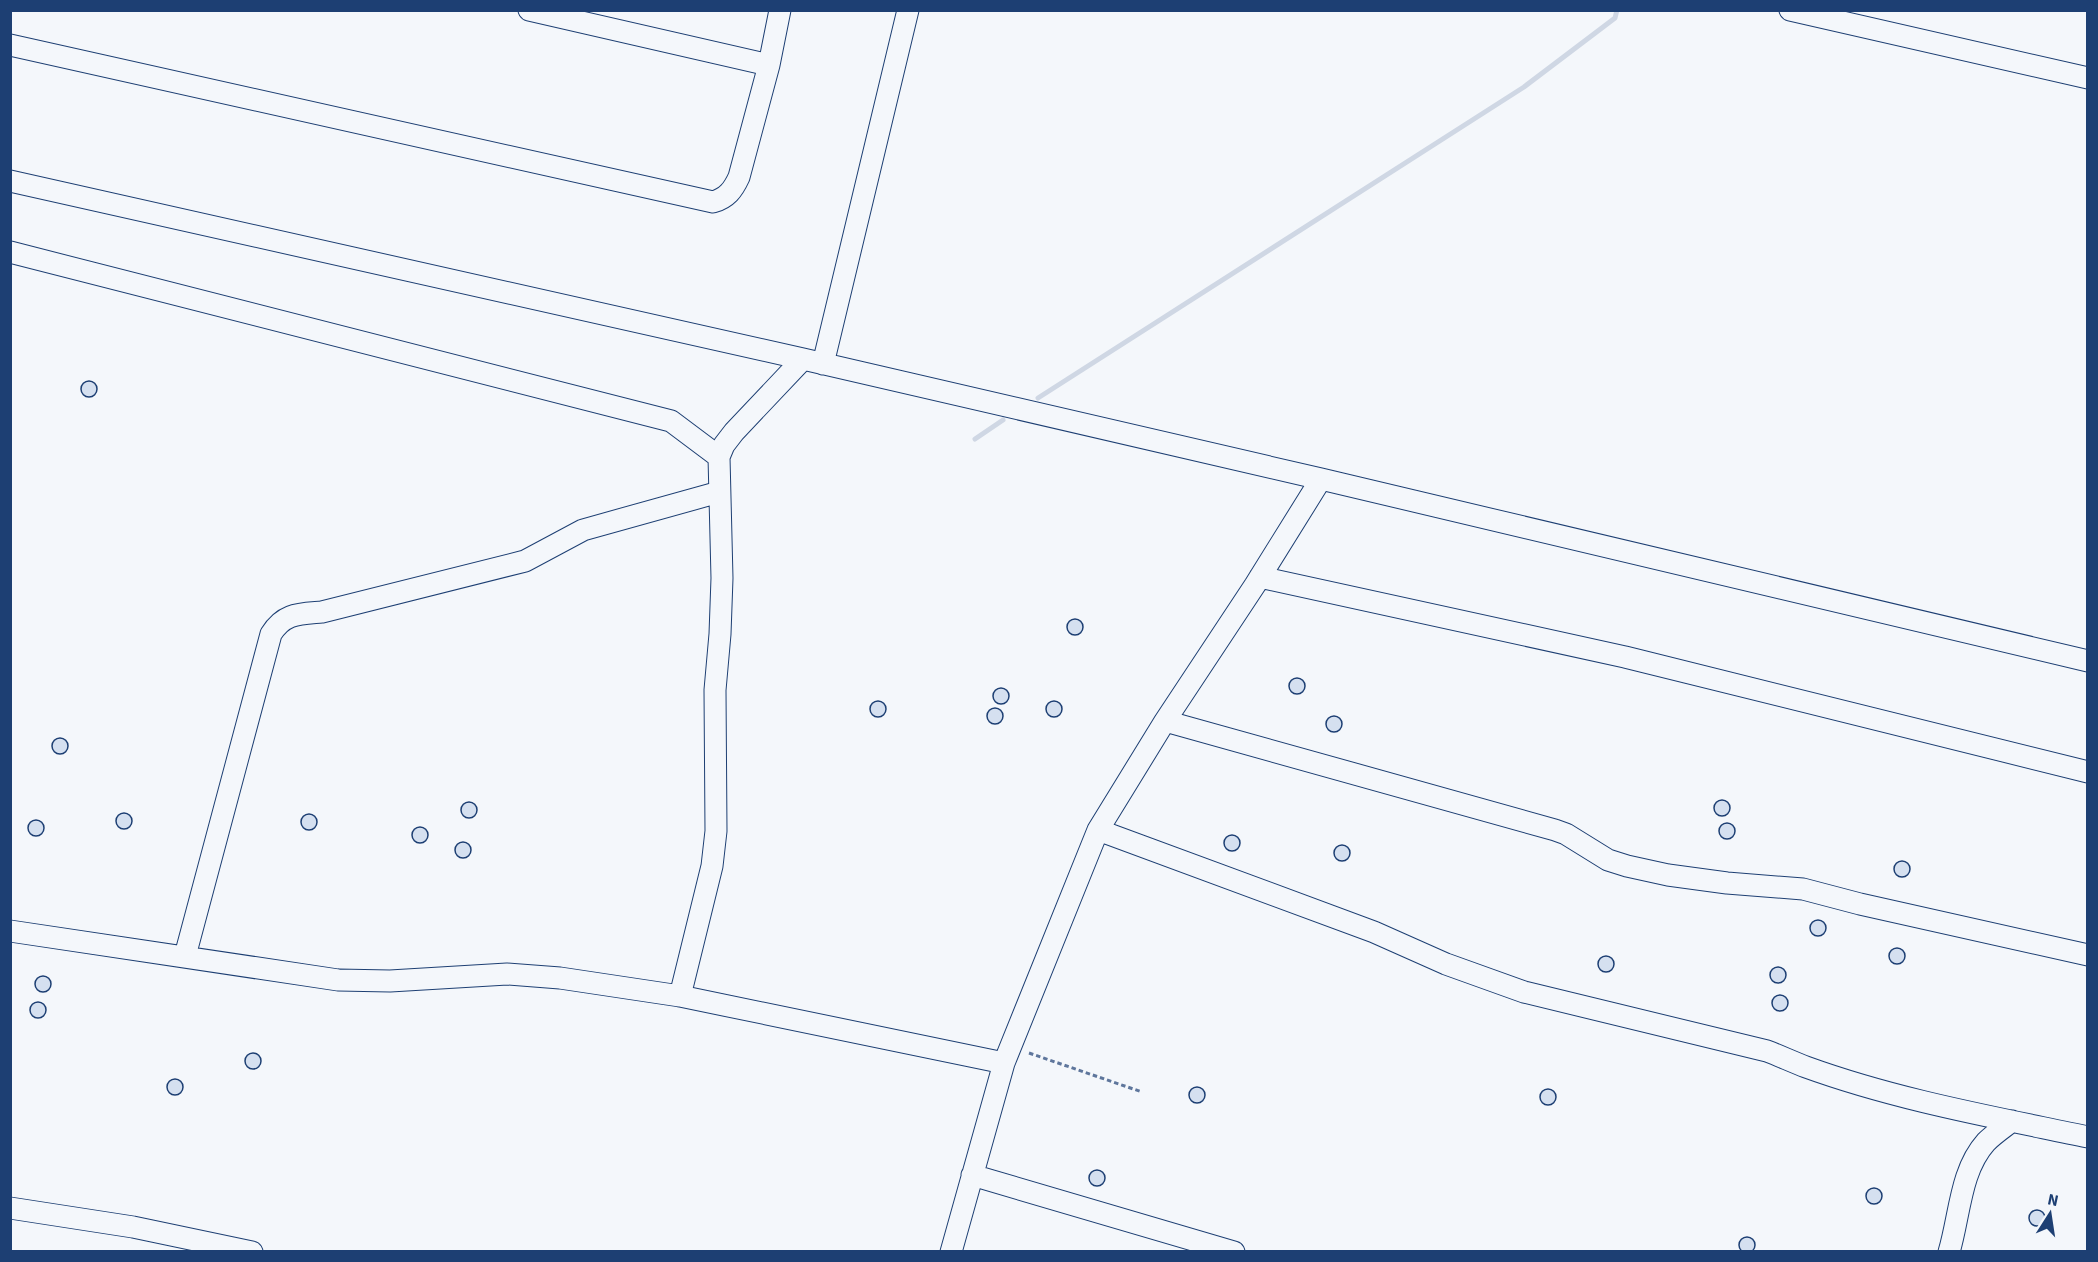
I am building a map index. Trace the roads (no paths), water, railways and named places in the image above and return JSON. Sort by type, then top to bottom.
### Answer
[{"type":"street","points":[[529,10],[769,65]]},
{"type":"street","points":[[10,45],[713,202],[730,194],[736,183],[769,65],[780,10]]},
{"type":"street","points":[[680,996],[712,866],[716,831],[715,690],[722,578],[719,457],[724,445],[734,432],[813,361],[908,10]]},
{"type":"street","points":[[1790,10],[2088,78]]},
{"type":"street","points":[[10,181],[813,361],[2088,661]]},
{"type":"street","points":[[10,252],[661,418],[671,421],[686,431],[719,457]]},
{"type":"street","points":[[951,1251],[1007,1055],[1098,830],[1165,721],[1260,577],[1321,479]]},
{"type":"street","points":[[185,956],[271,634],[277,625],[286,618],[298,614],[322,612],[525,561],[583,530],[719,492]]},
{"type":"street","points":[[1260,577],[1625,657],[2088,772]]},
{"type":"street","points":[[1165,721],[1555,830],[1566,834],[1608,860],[1627,866],[1668,875],[1727,883],[1803,889],[2088,955]]},
{"type":"street","points":[[1098,830],[1374,932],[1446,964],[1524,992],[1767,1051],[1841,1078],[1933,1104],[2088,1137]]},
{"type":"street","points":[[10,931],[338,980],[390,981],[507,974],[560,978],[680,996],[1007,1055]]},
{"type":"street","points":[[1948,1251],[1966,1178],[1974,1159],[1986,1143],[2012,1121]]},
{"type":"street","points":[[972,1175],[1234,1251]]},
{"type":"street","points":[[10,1208],[133,1227],[252,1251]]},
{"type":"waterway","points":[[1038,398],[1524,87],[1615,18],[1617,10]]},
{"type":"waterway","points":[[975,439],[1003,420]]}]
